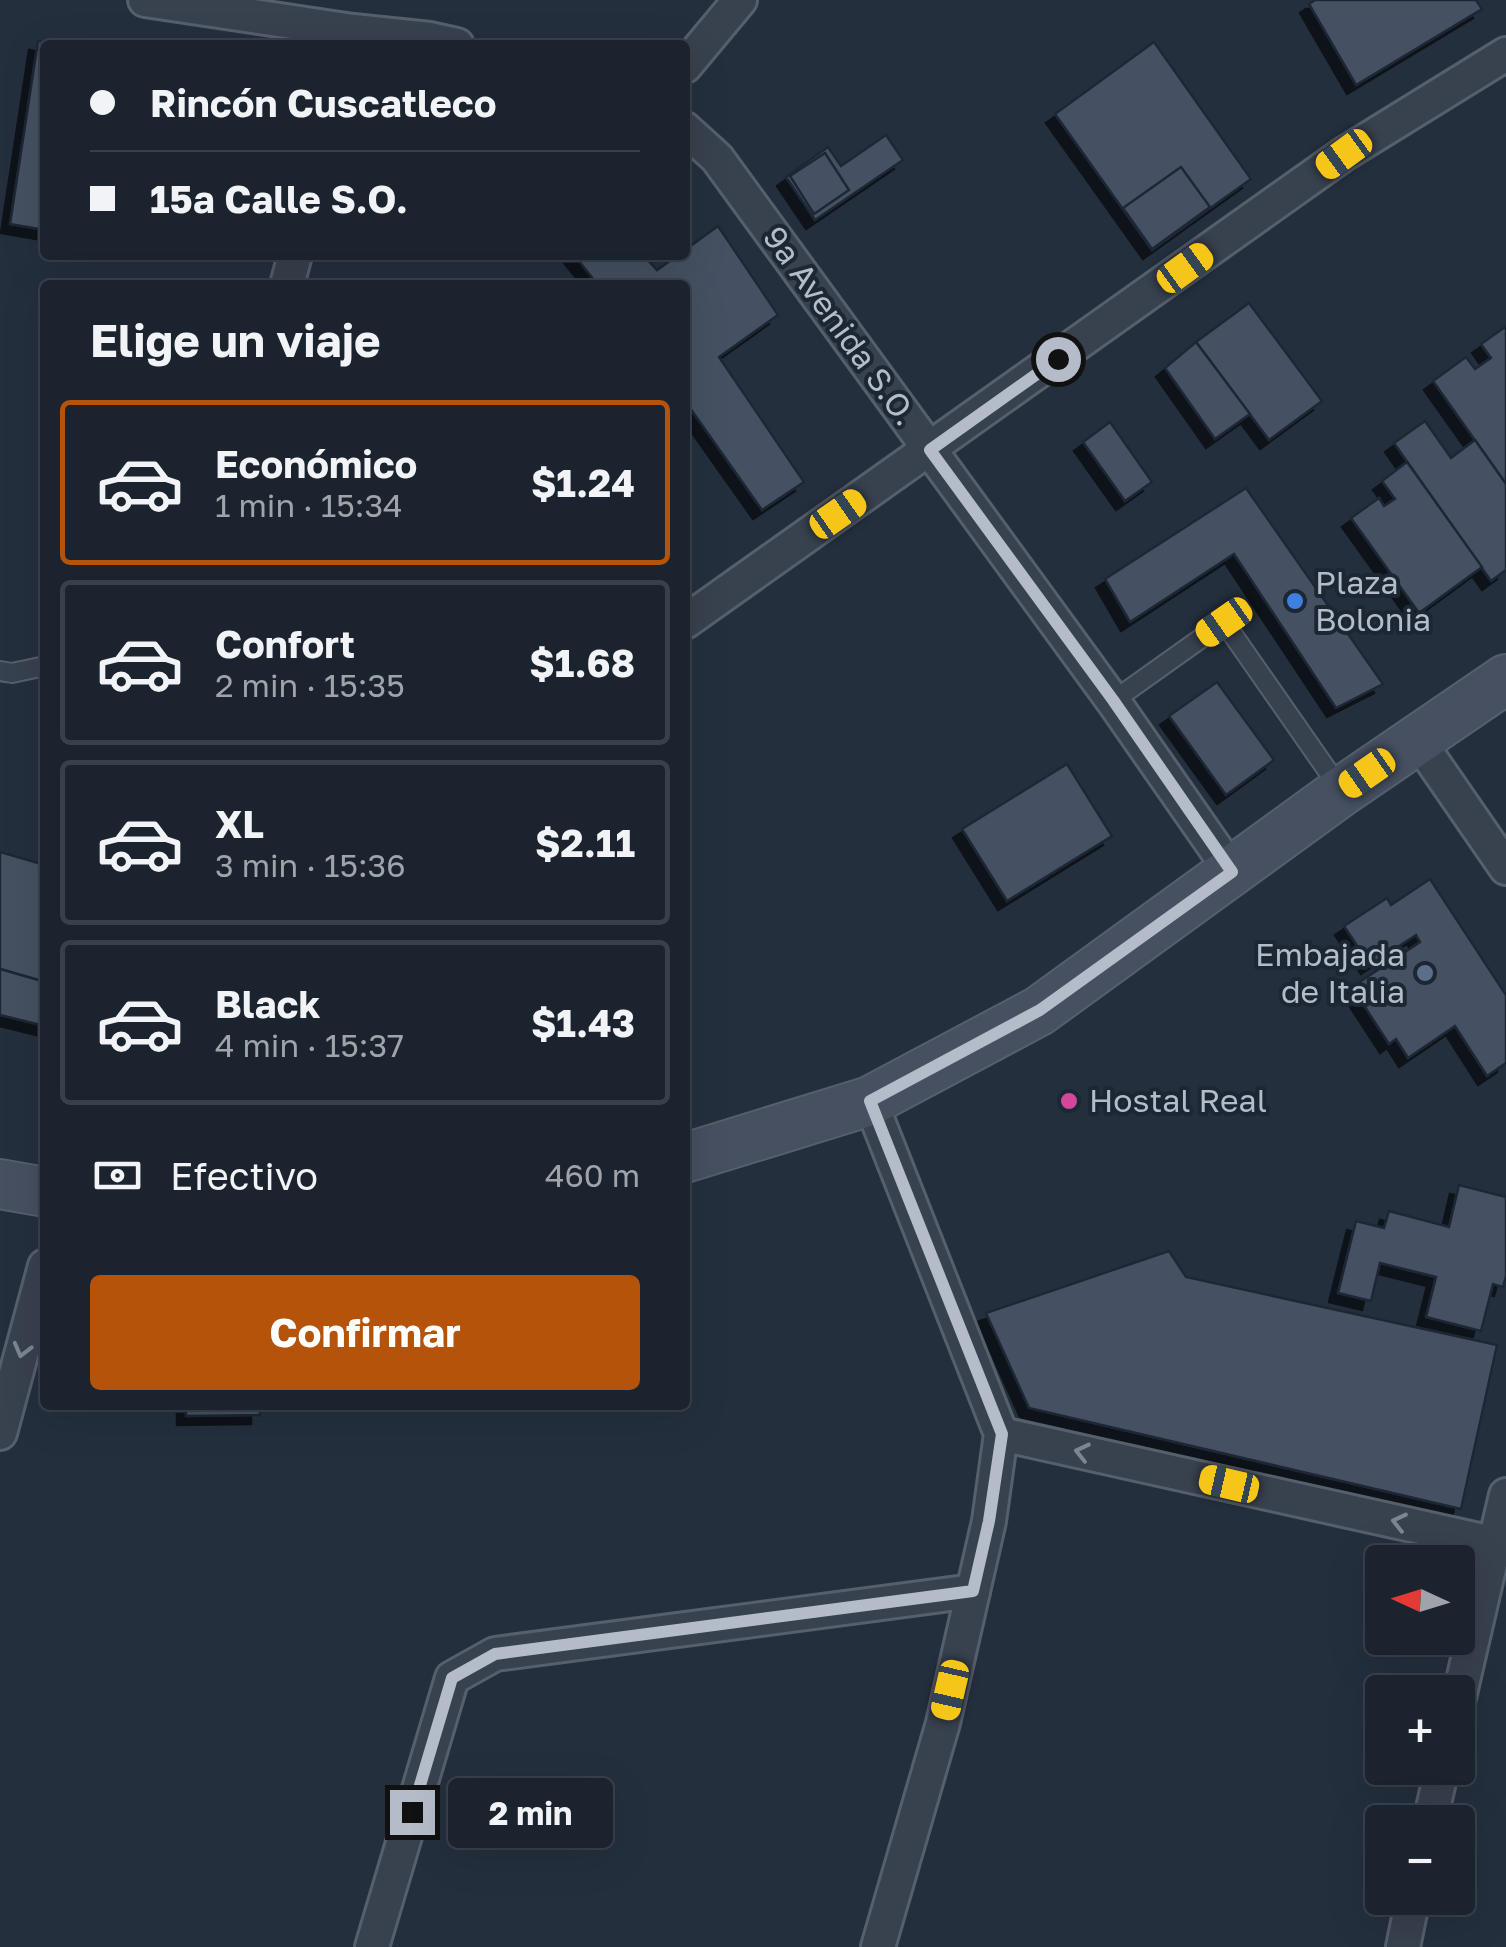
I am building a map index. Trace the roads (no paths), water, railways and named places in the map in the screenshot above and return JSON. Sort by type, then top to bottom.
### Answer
[{"type":"main road","points":[[690,1156],[870,1101],[1040,1010],[1342,790],[1506,680]]},
{"type":"main road","points":[[0,1184],[40,1191]]},
{"type":"street","points":[[145,0],[354,25],[434,40]]},
{"type":"street","points":[[690,60],[740,0]]},
{"type":"street","points":[[690,618],[1344,154],[1506,54]]},
{"type":"street","name":"9a Avenida S.O.","points":[[690,133],[717,158],[1113,700],[1232,872]]},
{"type":"street","points":[[1416,739],[1506,868]]},
{"type":"street","points":[[870,1101],[1002,1434],[989,1521],[943,1723],[878,1947]]},
{"type":"street","points":[[0,1433],[40,1285]]},
{"type":"street","points":[[1002,1434],[1500,1545]]},
{"type":"street","points":[[1465,1675],[1500,1545],[1506,1495]]},
{"type":"street","points":[[372,1947],[452,1678],[495,1654],[973,1591]]},
{"type":"street","points":[[1403,1947],[1409,1915]]},
{"type":"lane","points":[[1113,700],[1224,622],[1342,790]]},
{"type":"lane","points":[[0,671],[12,673],[40,667]]},
{"type":"place","name":"Plaza Bolonia","points":[[1295,601]]},
{"type":"place","name":"Embajada de Italia","points":[[1425,973]]},
{"type":"place","name":"Hostal Real","points":[[1069,1101]]}]
